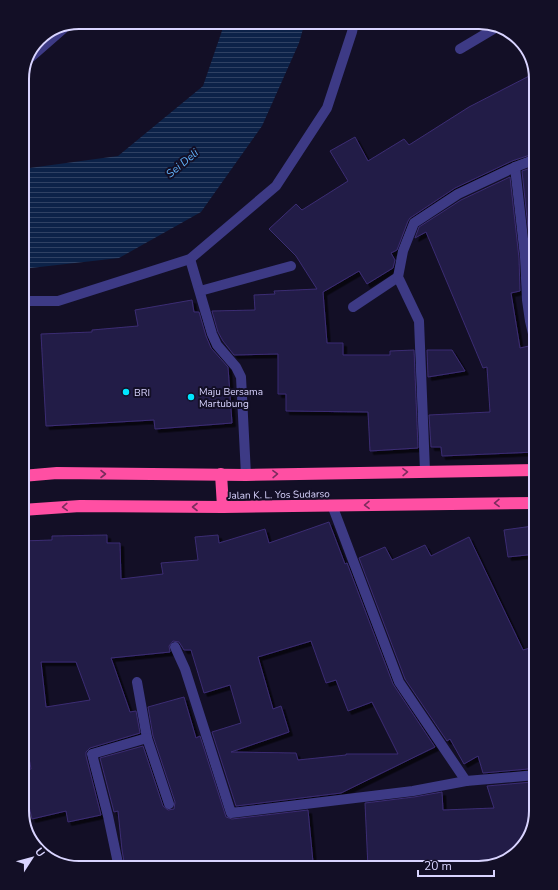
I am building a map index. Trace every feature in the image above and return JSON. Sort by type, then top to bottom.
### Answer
[{"type":"highway","name":"Jalan K. L. Yos Sudarso","points":[[29,475],[57,473],[246,475],[529,470]]},
{"type":"highway","points":[[221,474],[223,507]]},
{"type":"highway","name":"Jalan K. L. Yos Sudarso","points":[[29,510],[80,506],[223,507],[529,503]]},
{"type":"street","points":[[29,301],[58,301],[190,259],[276,186],[327,108],[353,29]]},
{"type":"street","points":[[460,49],[491,31]]},
{"type":"street","points":[[39,49],[54,36]]},
{"type":"street","points":[[424,471],[419,321],[398,277],[402,251],[414,223],[458,194],[515,166],[529,161]]},
{"type":"street","points":[[515,166],[525,257],[529,314]]},
{"type":"street","points":[[190,259],[212,334],[217,345],[236,367],[241,377],[246,475]]},
{"type":"street","points":[[200,291],[291,266]]},
{"type":"street","points":[[353,308],[398,277]]},
{"type":"street","points":[[332,505],[399,682],[466,781]]},
{"type":"street","points":[[175,647],[185,669],[231,813],[413,791],[466,781],[529,776]]},
{"type":"street","points":[[137,682],[146,738],[170,804]]},
{"type":"street","points":[[118,861],[92,754],[146,738]]},
{"type":"water","name":"Sei Deli","points":[[223,29],[303,29],[299,43],[262,126],[201,212],[119,258],[29,268],[29,168],[118,156],[203,86]]},
{"type":"building","points":[[529,76],[529,155],[512,161],[455,188],[410,218],[397,250],[391,253],[395,260],[393,268],[367,284],[359,271],[323,292],[327,343],[343,343],[343,355],[390,355],[390,351],[414,350],[418,448],[370,451],[368,412],[286,411],[286,394],[278,394],[278,354],[234,355],[218,332],[212,311],[255,310],[254,295],[275,294],[274,291],[317,289],[296,256],[269,229],[296,204],[302,210],[348,181],[330,151],[355,137],[368,161],[404,139],[409,145],[469,107]]},
{"type":"building","points":[[529,168],[529,237],[522,171]]},
{"type":"building","points":[[510,177],[519,258],[520,291],[511,293],[520,348],[529,346],[529,452],[442,456],[441,447],[431,447],[429,415],[490,412],[487,367],[483,368],[426,232],[415,238],[419,227],[461,200]]},
{"type":"building","points":[[192,300],[194,312],[199,312],[211,348],[228,367],[232,423],[155,429],[154,420],[46,426],[41,334],[92,332],[92,330],[138,326],[135,310]]},
{"type":"building","points":[[427,350],[452,350],[465,371],[428,377]]},
{"type":"building","points":[[329,522],[345,564],[347,563],[393,684],[435,747],[341,793],[236,806],[212,732],[241,723],[230,685],[204,693],[191,650],[184,650],[179,642],[173,641],[169,646],[170,652],[111,658],[130,712],[136,711],[140,733],[90,748],[86,752],[101,815],[68,822],[66,811],[32,819],[29,806],[29,769],[31,769],[29,757],[29,541],[52,540],[52,536],[107,535],[107,543],[120,543],[121,579],[163,574],[161,563],[198,560],[195,537],[218,535],[219,543],[265,529],[269,543]],"holes":[[[311,641],[326,683],[336,680],[348,711],[372,702],[398,754],[346,754],[298,760],[296,753],[231,752],[289,732],[281,706],[273,709],[258,657]],[[41,662],[76,662],[90,700],[46,707]]]},
{"type":"building","points":[[529,527],[529,555],[508,557],[504,530]]},
{"type":"building","points":[[469,537],[523,650],[529,648],[528,769],[483,773],[478,756],[464,764],[450,739],[447,741],[405,679],[359,558],[385,547],[392,560],[425,545],[431,556]]},
{"type":"building","points":[[184,697],[196,738],[200,736],[226,817],[232,819],[308,810],[313,861],[124,861],[118,811],[114,812],[100,758],[143,746],[163,806],[168,810],[174,809],[175,802],[153,736],[148,707]]},
{"type":"building","points":[[529,782],[529,818],[519,841],[509,851],[501,856],[489,860],[479,861],[368,861],[365,803],[442,792],[443,810],[494,808],[487,786]]},
{"type":"place","name":"BRI","points":[[126,392]]},
{"type":"place","name":"Maju Bersama Martubung","points":[[191,397]]}]
